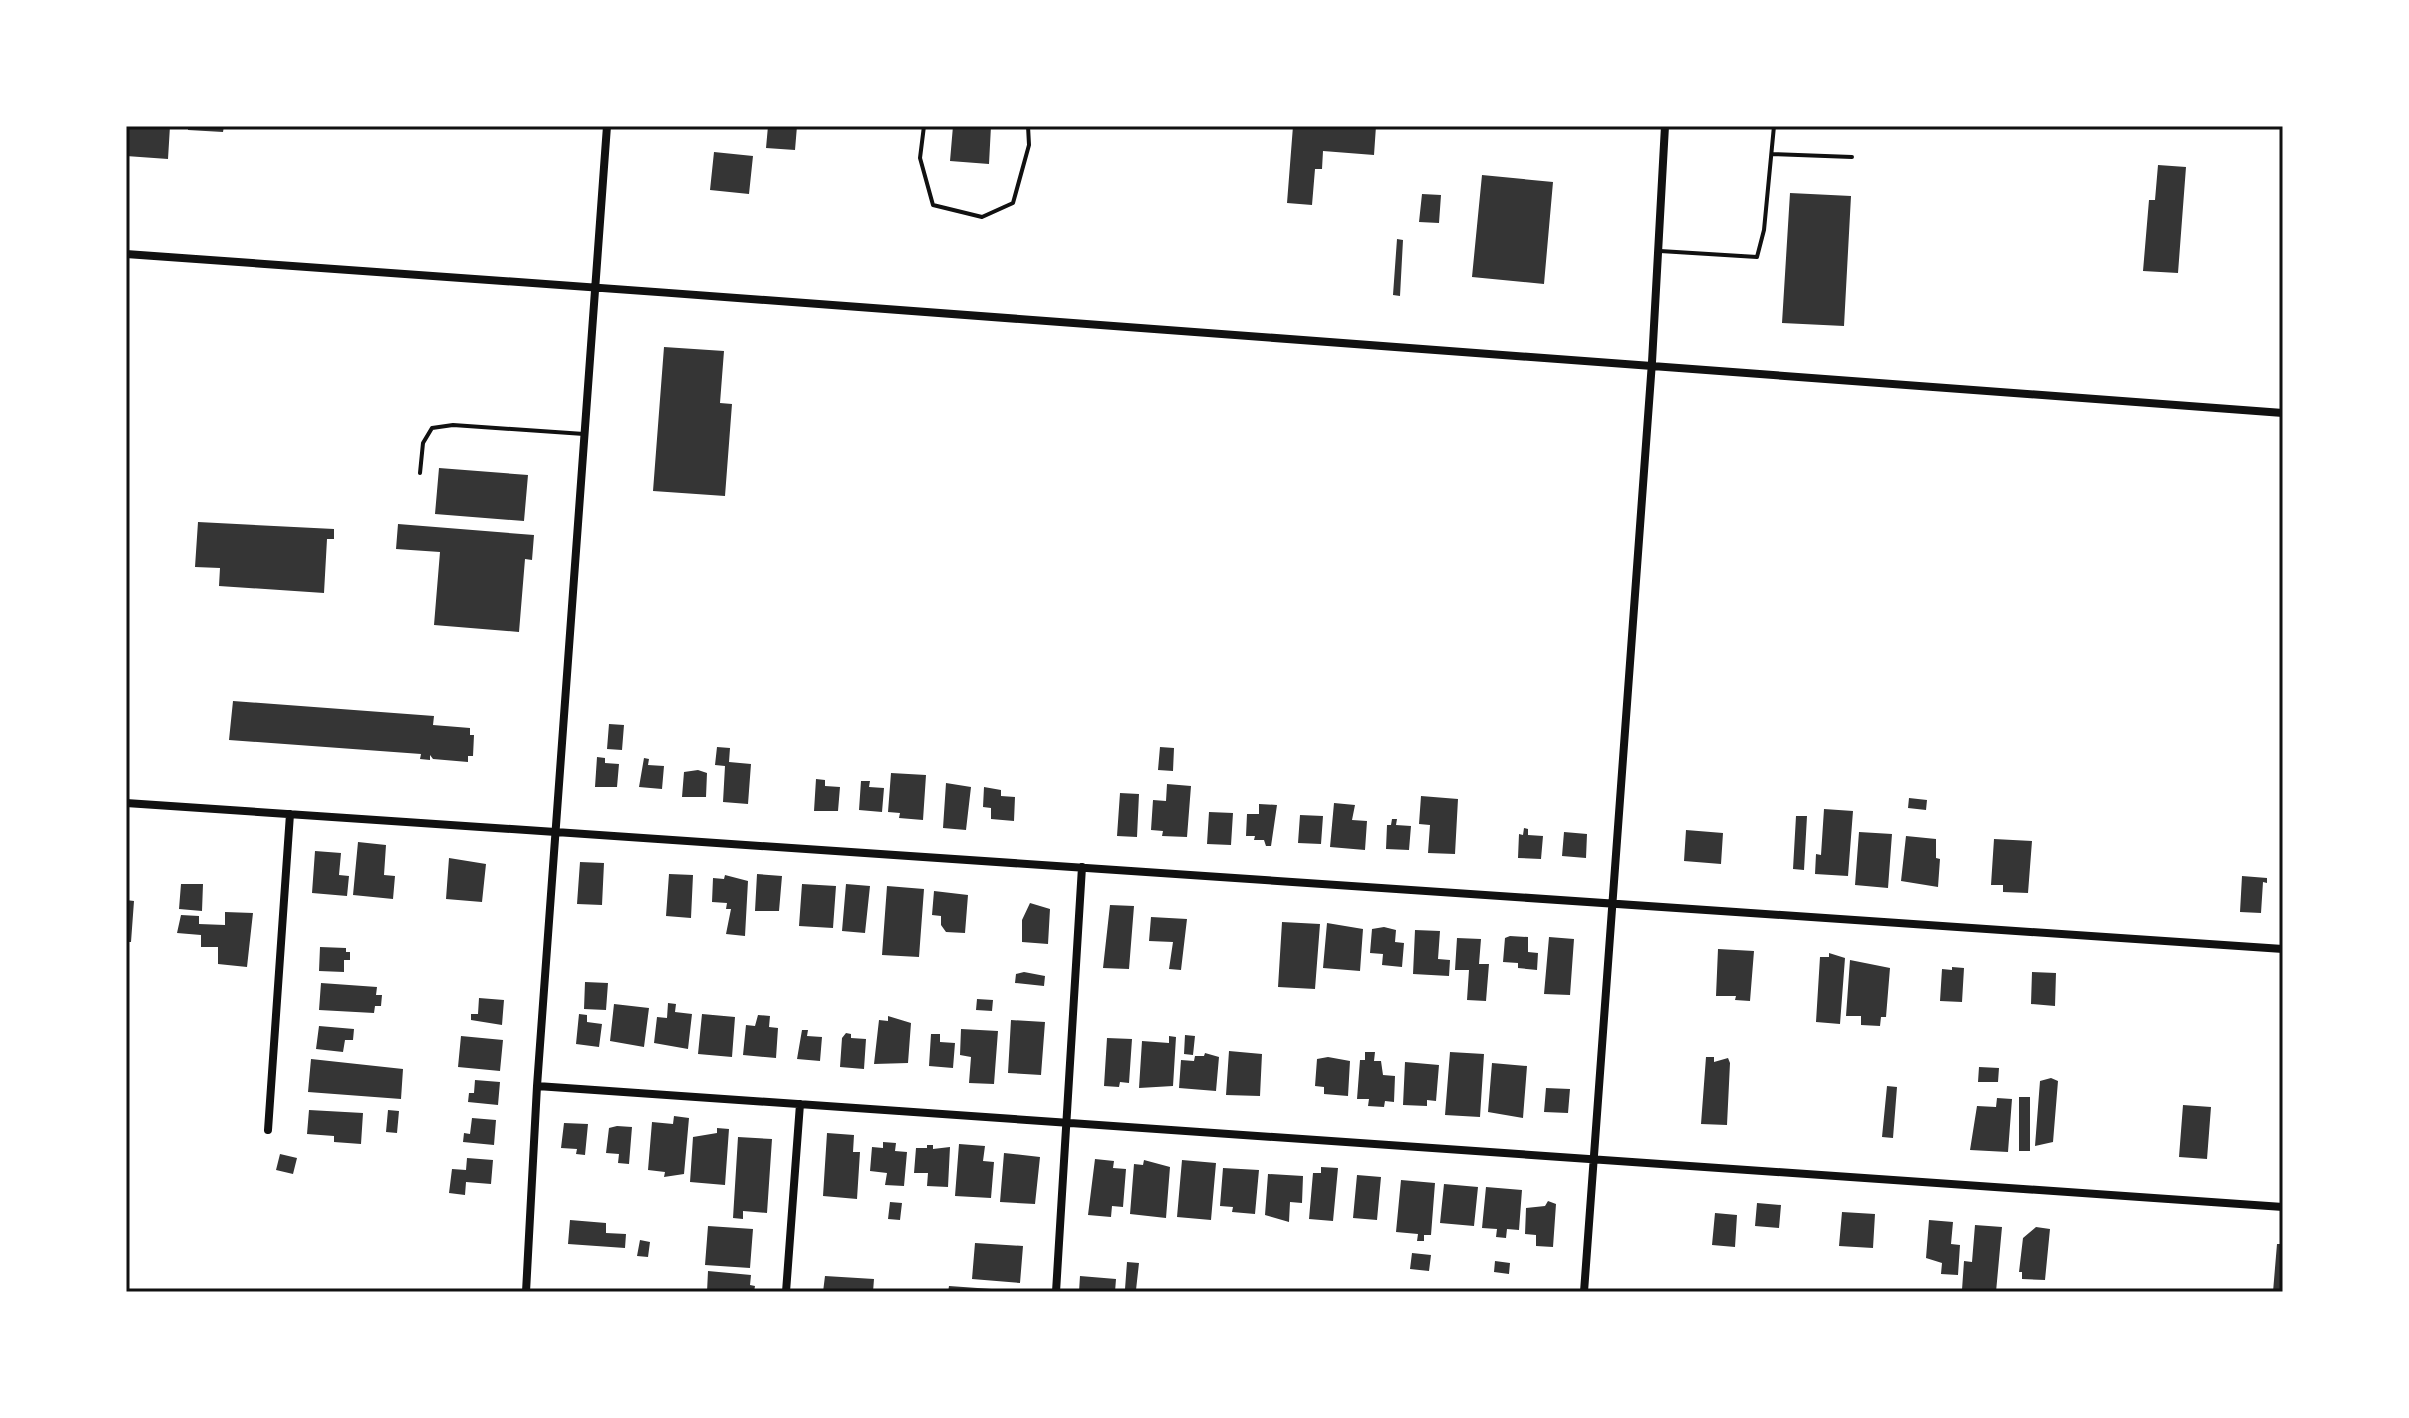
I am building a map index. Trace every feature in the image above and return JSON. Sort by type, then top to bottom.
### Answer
[{"type":"street","points":[[526,1292],[537,1086],[607,126]]},
{"type":"street","points":[[1584,1292],[1652,362],[1665,126]]},
{"type":"street","points":[[126,254],[778,299],[1159,331],[1652,362],[2283,413]]},
{"type":"street","points":[[126,803],[2283,949]]},
{"type":"street","points":[[268,1130],[290,814]]},
{"type":"street","points":[[1056,1292],[1082,867]]},
{"type":"street","points":[[537,1086],[2283,1207]]},
{"type":"street","points":[[786,1292],[800,1104]]},
{"type":"lane","points":[[924,126],[920,158],[933,205],[982,217],[1013,203],[1029,145],[1028,126]]},
{"type":"lane","points":[[1658,251],[1757,257],[1764,230],[1774,126]]},
{"type":"lane","points":[[1772,154],[1852,157]]},
{"type":"lane","points":[[420,473],[423,443],[432,428],[453,425],[584,434]]},
{"type":"building","points":[[126,126],[170,126],[168,159],[126,156]]},
{"type":"building","points":[[188,126],[224,126],[223,132],[188,130]]},
{"type":"building","points":[[768,126],[797,126],[795,150],[766,148]]},
{"type":"building","points":[[953,126],[991,126],[989,164],[950,161]]},
{"type":"building","points":[[1293,126],[1376,126],[1374,155],[1323,151],[1322,169],[1315,169],[1312,205],[1287,203]]},
{"type":"building","points":[[714,152],[753,156],[749,194],[710,190]]},
{"type":"building","points":[[2158,165],[2186,167],[2178,273],[2143,271],[2149,200],[2155,200]]},
{"type":"building","points":[[1482,175],[1553,182],[1544,284],[1472,277]]},
{"type":"building","points":[[1790,193],[1851,196],[1844,326],[1782,323]]},
{"type":"building","points":[[1422,194],[1441,195],[1439,223],[1419,222]]},
{"type":"building","points":[[1397,239],[1403,240],[1400,296],[1393,295]]},
{"type":"building","points":[[664,347],[724,351],[720,403],[732,404],[725,496],[653,491]]},
{"type":"building","points":[[439,468],[528,475],[524,521],[435,514]]},
{"type":"building","points":[[198,522],[334,529],[334,539],[327,539],[324,593],[219,586],[220,568],[195,567]]},
{"type":"building","points":[[398,524],[534,535],[532,560],[525,559],[519,632],[434,625],[440,552],[396,549]]},
{"type":"building","points":[[233,701],[434,716],[433,725],[470,728],[470,735],[474,735],[473,756],[468,756],[468,762],[433,759],[430,755],[430,760],[420,759],[421,754],[229,740]]},
{"type":"building","points":[[609,724],[624,725],[622,750],[607,749]]},
{"type":"building","points":[[717,747],[730,748],[729,762],[751,764],[748,804],[723,802],[725,766],[715,765]]},
{"type":"building","points":[[1160,747],[1174,748],[1173,771],[1158,770]]},
{"type":"building","points":[[597,757],[605,758],[605,763],[619,764],[617,787],[595,787]]},
{"type":"building","points":[[644,758],[649,759],[648,765],[664,766],[662,789],[639,787]]},
{"type":"building","points":[[698,770],[707,773],[706,797],[682,797],[684,772]]},
{"type":"building","points":[[891,773],[926,775],[923,820],[899,818],[900,813],[888,812]]},
{"type":"building","points":[[816,779],[825,780],[825,786],[840,787],[838,811],[814,811]]},
{"type":"building","points":[[861,781],[870,781],[869,787],[884,788],[882,812],[859,810]]},
{"type":"building","points":[[946,783],[971,787],[966,830],[943,828]]},
{"type":"building","points":[[1167,784],[1191,786],[1187,837],[1162,836],[1163,831],[1151,830],[1153,800],[1166,801]]},
{"type":"building","points":[[984,787],[1001,790],[1001,796],[1015,797],[1014,821],[991,819],[991,808],[983,807]]},
{"type":"building","points":[[1120,793],[1139,794],[1137,837],[1117,836]]},
{"type":"building","points":[[1421,796],[1458,799],[1455,854],[1428,853],[1430,825],[1419,824]]},
{"type":"building","points":[[1909,798],[1927,800],[1926,810],[1908,808]]},
{"type":"building","points":[[1334,803],[1355,805],[1352,820],[1367,821],[1365,850],[1330,847]]},
{"type":"building","points":[[1259,804],[1277,805],[1271,846],[1266,846],[1264,840],[1254,840],[1255,836],[1246,836],[1247,814],[1259,814]]},
{"type":"building","points":[[1824,809],[1853,811],[1848,876],[1815,874],[1816,854],[1821,855]]},
{"type":"building","points":[[1209,812],[1233,813],[1231,845],[1207,844]]},
{"type":"building","points":[[1300,815],[1323,816],[1321,844],[1298,843]]},
{"type":"building","points":[[1796,816],[1807,816],[1804,870],[1793,869]]},
{"type":"building","points":[[1392,819],[1397,819],[1396,825],[1411,826],[1409,850],[1386,849],[1387,825],[1391,825]]},
{"type":"building","points":[[1524,828],[1528,829],[1528,835],[1543,836],[1541,859],[1518,858],[1519,834],[1523,835]]},
{"type":"building","points":[[1686,830],[1723,833],[1721,864],[1684,861]]},
{"type":"building","points":[[1564,832],[1587,834],[1586,858],[1562,856]]},
{"type":"building","points":[[1859,832],[1892,834],[1888,888],[1855,885]]},
{"type":"building","points":[[1906,836],[1936,839],[1936,858],[1940,859],[1938,887],[1901,881]]},
{"type":"building","points":[[1994,839],[2032,841],[2028,893],[2003,892],[2003,885],[1991,885]]},
{"type":"building","points":[[358,842],[386,845],[384,875],[395,876],[393,899],[353,895]]},
{"type":"building","points":[[315,851],[341,853],[339,875],[349,876],[347,896],[312,893]]},
{"type":"building","points":[[449,858],[486,864],[482,902],[446,899]]},
{"type":"building","points":[[580,862],[604,863],[602,905],[577,904]]},
{"type":"building","points":[[669,874],[693,875],[691,918],[666,916]]},
{"type":"building","points":[[757,874],[782,876],[779,911],[755,911]]},
{"type":"building","points":[[725,875],[748,881],[745,936],[726,934],[731,909],[726,909],[727,903],[712,902],[713,878],[724,879]]},
{"type":"building","points":[[2242,876],[2267,878],[2267,883],[2263,882],[2261,913],[2240,912]]},
{"type":"building","points":[[181,884],[203,884],[202,911],[179,909]]},
{"type":"building","points":[[802,884],[836,886],[833,928],[799,926]]},
{"type":"building","points":[[846,884],[870,886],[865,933],[842,931]]},
{"type":"building","points":[[887,886],[924,889],[919,957],[882,955]]},
{"type":"building","points":[[934,891],[968,895],[965,933],[946,932],[941,925],[941,916],[932,915]]},
{"type":"building","points":[[126,900],[134,901],[131,942],[126,942]]},
{"type":"building","points":[[1030,903],[1050,909],[1048,944],[1022,942],[1022,920]]},
{"type":"building","points":[[1110,905],[1134,906],[1129,969],[1103,968]]},
{"type":"building","points":[[225,912],[253,913],[247,967],[218,964],[218,947],[201,947],[201,935],[177,933],[181,915],[199,916],[199,924],[225,925]]},
{"type":"building","points":[[1151,917],[1187,919],[1181,970],[1169,969],[1173,942],[1149,941]]},
{"type":"building","points":[[1282,922],[1320,924],[1315,989],[1278,987]]},
{"type":"building","points":[[1327,923],[1363,929],[1360,971],[1323,968]]},
{"type":"building","points":[[1384,927],[1396,930],[1395,942],[1404,943],[1402,967],[1382,965],[1383,954],[1370,953],[1372,929]]},
{"type":"building","points":[[1415,930],[1440,931],[1438,959],[1450,960],[1449,976],[1413,974]]},
{"type":"building","points":[[1528,937],[1528,952],[1538,953],[1537,970],[1518,968],[1518,963],[1503,962],[1505,938]]},
{"type":"building","points":[[1549,937],[1574,939],[1570,995],[1544,994]]},
{"type":"building","points":[[1457,938],[1481,939],[1479,964],[1489,964],[1486,1001],[1467,1000],[1469,970],[1455,970]]},
{"type":"building","points":[[320,947],[346,948],[346,952],[350,952],[350,960],[344,960],[344,972],[319,971]]},
{"type":"building","points":[[1718,949],[1754,951],[1750,1001],[1735,1000],[1736,996],[1716,996]]},
{"type":"building","points":[[1829,953],[1845,958],[1840,1024],[1816,1022],[1820,957],[1829,957]]},
{"type":"building","points":[[1850,960],[1890,968],[1886,1017],[1881,1017],[1880,1026],[1861,1025],[1861,1016],[1846,1016]]},
{"type":"building","points":[[1952,967],[1964,968],[1962,1002],[1940,1001],[1942,969],[1952,970]]},
{"type":"building","points":[[1024,972],[1045,976],[1044,986],[1015,983],[1016,974]]},
{"type":"building","points":[[2032,972],[2056,973],[2055,1006],[2031,1004]]},
{"type":"building","points":[[585,982],[608,983],[606,1010],[584,1009]]},
{"type":"building","points":[[321,983],[377,987],[376,995],[382,995],[381,1006],[375,1006],[374,1013],[319,1010]]},
{"type":"building","points":[[479,998],[504,1000],[502,1025],[471,1020],[471,1014],[478,1014]]},
{"type":"building","points":[[977,999],[993,1000],[992,1011],[976,1010]]},
{"type":"building","points":[[668,1003],[676,1004],[675,1012],[692,1014],[688,1049],[654,1043],[657,1017],[667,1018]]},
{"type":"building","points":[[614,1004],[649,1008],[644,1047],[610,1041]]},
{"type":"building","points":[[579,1014],[587,1015],[587,1022],[602,1024],[599,1047],[576,1044]]},
{"type":"building","points":[[702,1014],[735,1017],[732,1057],[698,1054]]},
{"type":"building","points":[[758,1015],[770,1016],[769,1027],[778,1028],[776,1058],[743,1055],[746,1025],[755,1026]]},
{"type":"building","points":[[888,1016],[911,1023],[908,1063],[874,1064],[879,1020],[888,1021]]},
{"type":"building","points":[[1011,1020],[1045,1022],[1041,1075],[1008,1073]]},
{"type":"building","points":[[319,1026],[354,1029],[353,1040],[345,1040],[343,1052],[316,1049]]},
{"type":"building","points":[[961,1029],[998,1031],[994,1084],[969,1083],[971,1057],[960,1055]]},
{"type":"building","points":[[802,1030],[808,1030],[807,1036],[822,1037],[820,1061],[797,1059]]},
{"type":"building","points":[[846,1033],[851,1034],[851,1038],[866,1039],[864,1069],[840,1067],[842,1038]]},
{"type":"building","points":[[931,1034],[940,1034],[940,1042],[955,1043],[953,1068],[929,1066]]},
{"type":"building","points":[[1185,1035],[1195,1036],[1193,1055],[1184,1054]]},
{"type":"building","points":[[461,1036],[503,1040],[500,1071],[458,1067]]},
{"type":"building","points":[[1169,1036],[1176,1037],[1173,1086],[1139,1088],[1142,1041],[1169,1043]]},
{"type":"building","points":[[1107,1038],[1132,1039],[1129,1083],[1120,1082],[1119,1087],[1104,1086]]},
{"type":"building","points":[[1229,1051],[1262,1054],[1260,1096],[1226,1095]]},
{"type":"building","points":[[1365,1052],[1375,1052],[1374,1061],[1381,1061],[1383,1075],[1395,1076],[1394,1102],[1385,1101],[1384,1107],[1368,1106],[1369,1099],[1357,1099],[1360,1060],[1365,1060]]},
{"type":"building","points":[[1450,1052],[1484,1054],[1480,1117],[1445,1115]]},
{"type":"building","points":[[1205,1053],[1219,1057],[1216,1091],[1179,1088],[1181,1060],[1194,1061],[1195,1056],[1204,1056]]},
{"type":"building","points":[[1328,1057],[1350,1061],[1348,1096],[1324,1094],[1324,1087],[1315,1086],[1317,1059]]},
{"type":"building","points":[[1706,1057],[1714,1057],[1714,1062],[1728,1058],[1730,1063],[1727,1125],[1701,1124]]},
{"type":"building","points":[[311,1059],[403,1069],[401,1099],[308,1092]]},
{"type":"building","points":[[1405,1062],[1439,1065],[1436,1101],[1427,1100],[1427,1106],[1403,1105]]},
{"type":"building","points":[[1492,1063],[1527,1066],[1523,1118],[1488,1112]]},
{"type":"building","points":[[1979,1067],[1999,1068],[1998,1082],[1978,1082]]},
{"type":"building","points":[[2051,1078],[2058,1081],[2053,1142],[2035,1146],[2040,1081]]},
{"type":"building","points":[[475,1080],[500,1082],[498,1105],[468,1102],[469,1093],[474,1093]]},
{"type":"building","points":[[1887,1086],[1897,1087],[1893,1138],[1882,1137]]},
{"type":"building","points":[[1546,1088],[1570,1089],[1568,1113],[1544,1112]]},
{"type":"building","points":[[2019,1097],[2030,1097],[2030,1151],[2019,1151]]},
{"type":"building","points":[[1997,1098],[2012,1099],[2008,1152],[1970,1150],[1977,1106],[1996,1107]]},
{"type":"building","points":[[2183,1105],[2211,1107],[2207,1159],[2179,1157]]},
{"type":"building","points":[[309,1110],[363,1113],[361,1144],[334,1142],[334,1136],[307,1134]]},
{"type":"building","points":[[388,1110],[399,1111],[397,1133],[386,1132]]},
{"type":"building","points":[[674,1116],[689,1118],[684,1174],[664,1177],[665,1172],[648,1170],[652,1122],[673,1124]]},
{"type":"building","points":[[472,1118],[496,1120],[494,1145],[463,1142],[464,1133],[470,1134]]},
{"type":"building","points":[[564,1123],[588,1124],[585,1155],[576,1154],[577,1149],[561,1148]]},
{"type":"building","points":[[632,1127],[629,1164],[618,1163],[619,1154],[606,1153],[609,1128]]},
{"type":"building","points":[[717,1128],[729,1129],[725,1185],[690,1182],[693,1137],[717,1133]]},
{"type":"building","points":[[827,1133],[854,1135],[853,1152],[860,1152],[857,1199],[823,1196]]},
{"type":"building","points":[[738,1137],[772,1139],[767,1213],[743,1211],[743,1219],[733,1218]]},
{"type":"building","points":[[883,1142],[896,1143],[895,1151],[907,1152],[904,1186],[885,1185],[887,1173],[870,1171],[872,1147],[883,1148]]},
{"type":"building","points":[[959,1144],[985,1146],[983,1161],[994,1162],[991,1198],[955,1196]]},
{"type":"building","points":[[927,1145],[933,1145],[933,1149],[950,1147],[948,1187],[927,1186],[928,1173],[914,1173],[916,1148],[927,1148]]},
{"type":"building","points":[[1004,1153],[1040,1157],[1035,1204],[1000,1202]]},
{"type":"building","points":[[280,1154],[297,1158],[293,1174],[276,1170]]},
{"type":"building","points":[[467,1158],[493,1160],[491,1184],[466,1182],[465,1195],[449,1193],[452,1169],[466,1170]]},
{"type":"building","points":[[1095,1159],[1114,1161],[1113,1168],[1126,1169],[1123,1207],[1112,1206],[1111,1217],[1088,1215]]},
{"type":"building","points":[[1144,1160],[1170,1167],[1166,1218],[1130,1214],[1134,1164],[1143,1165]]},
{"type":"building","points":[[1182,1160],[1216,1163],[1211,1220],[1177,1217]]},
{"type":"building","points":[[1321,1167],[1338,1168],[1333,1221],[1309,1219],[1313,1173],[1321,1173]]},
{"type":"building","points":[[1223,1168],[1259,1170],[1255,1214],[1232,1212],[1233,1207],[1220,1206]]},
{"type":"building","points":[[1268,1174],[1303,1176],[1302,1203],[1290,1202],[1289,1222],[1265,1215]]},
{"type":"building","points":[[1357,1175],[1381,1177],[1377,1220],[1353,1218]]},
{"type":"building","points":[[1401,1180],[1435,1183],[1431,1235],[1424,1235],[1424,1241],[1417,1241],[1418,1234],[1396,1232]]},
{"type":"building","points":[[1444,1184],[1478,1187],[1474,1226],[1440,1223]]},
{"type":"building","points":[[1486,1187],[1522,1190],[1519,1230],[1507,1229],[1506,1238],[1496,1237],[1497,1229],[1482,1228]]},
{"type":"building","points":[[1548,1201],[1556,1204],[1553,1247],[1536,1246],[1536,1235],[1525,1234],[1526,1208],[1545,1206]]},
{"type":"building","points":[[890,1202],[902,1203],[900,1220],[888,1219]]},
{"type":"building","points":[[1757,1203],[1781,1205],[1779,1228],[1755,1226]]},
{"type":"building","points":[[1842,1212],[1875,1214],[1873,1248],[1839,1246]]},
{"type":"building","points":[[1715,1213],[1737,1215],[1735,1247],[1712,1245]]},
{"type":"building","points":[[570,1220],[606,1223],[606,1233],[626,1234],[625,1248],[568,1244]]},
{"type":"building","points":[[1929,1220],[1953,1222],[1951,1244],[1960,1245],[1958,1275],[1941,1274],[1942,1263],[1926,1258]]},
{"type":"building","points":[[1975,1225],[2002,1227],[1996,1292],[1962,1290],[1964,1261],[1972,1262]]},
{"type":"building","points":[[708,1226],[753,1229],[750,1268],[705,1265]]},
{"type":"building","points":[[2036,1227],[2050,1229],[2045,1280],[2022,1279],[2022,1272],[2019,1272],[2023,1238]]},
{"type":"building","points":[[640,1240],[650,1242],[648,1257],[637,1256]]},
{"type":"building","points":[[975,1243],[1023,1246],[1020,1283],[972,1279]]},
{"type":"building","points":[[2277,1244],[2283,1244],[2283,1292],[2273,1292]]},
{"type":"building","points":[[1412,1253],[1431,1255],[1429,1271],[1410,1269]]},
{"type":"building","points":[[1495,1261],[1510,1263],[1509,1274],[1494,1272]]},
{"type":"building","points":[[1127,1262],[1139,1263],[1136,1290],[1125,1289]]},
{"type":"building","points":[[708,1271],[751,1275],[750,1285],[755,1286],[754,1292],[707,1292]]},
{"type":"building","points":[[825,1276],[874,1279],[873,1292],[823,1292]]},
{"type":"building","points":[[1080,1276],[1116,1279],[1115,1292],[1079,1292]]},
{"type":"building","points":[[949,1286],[1006,1290],[1006,1292],[948,1292]]}]
